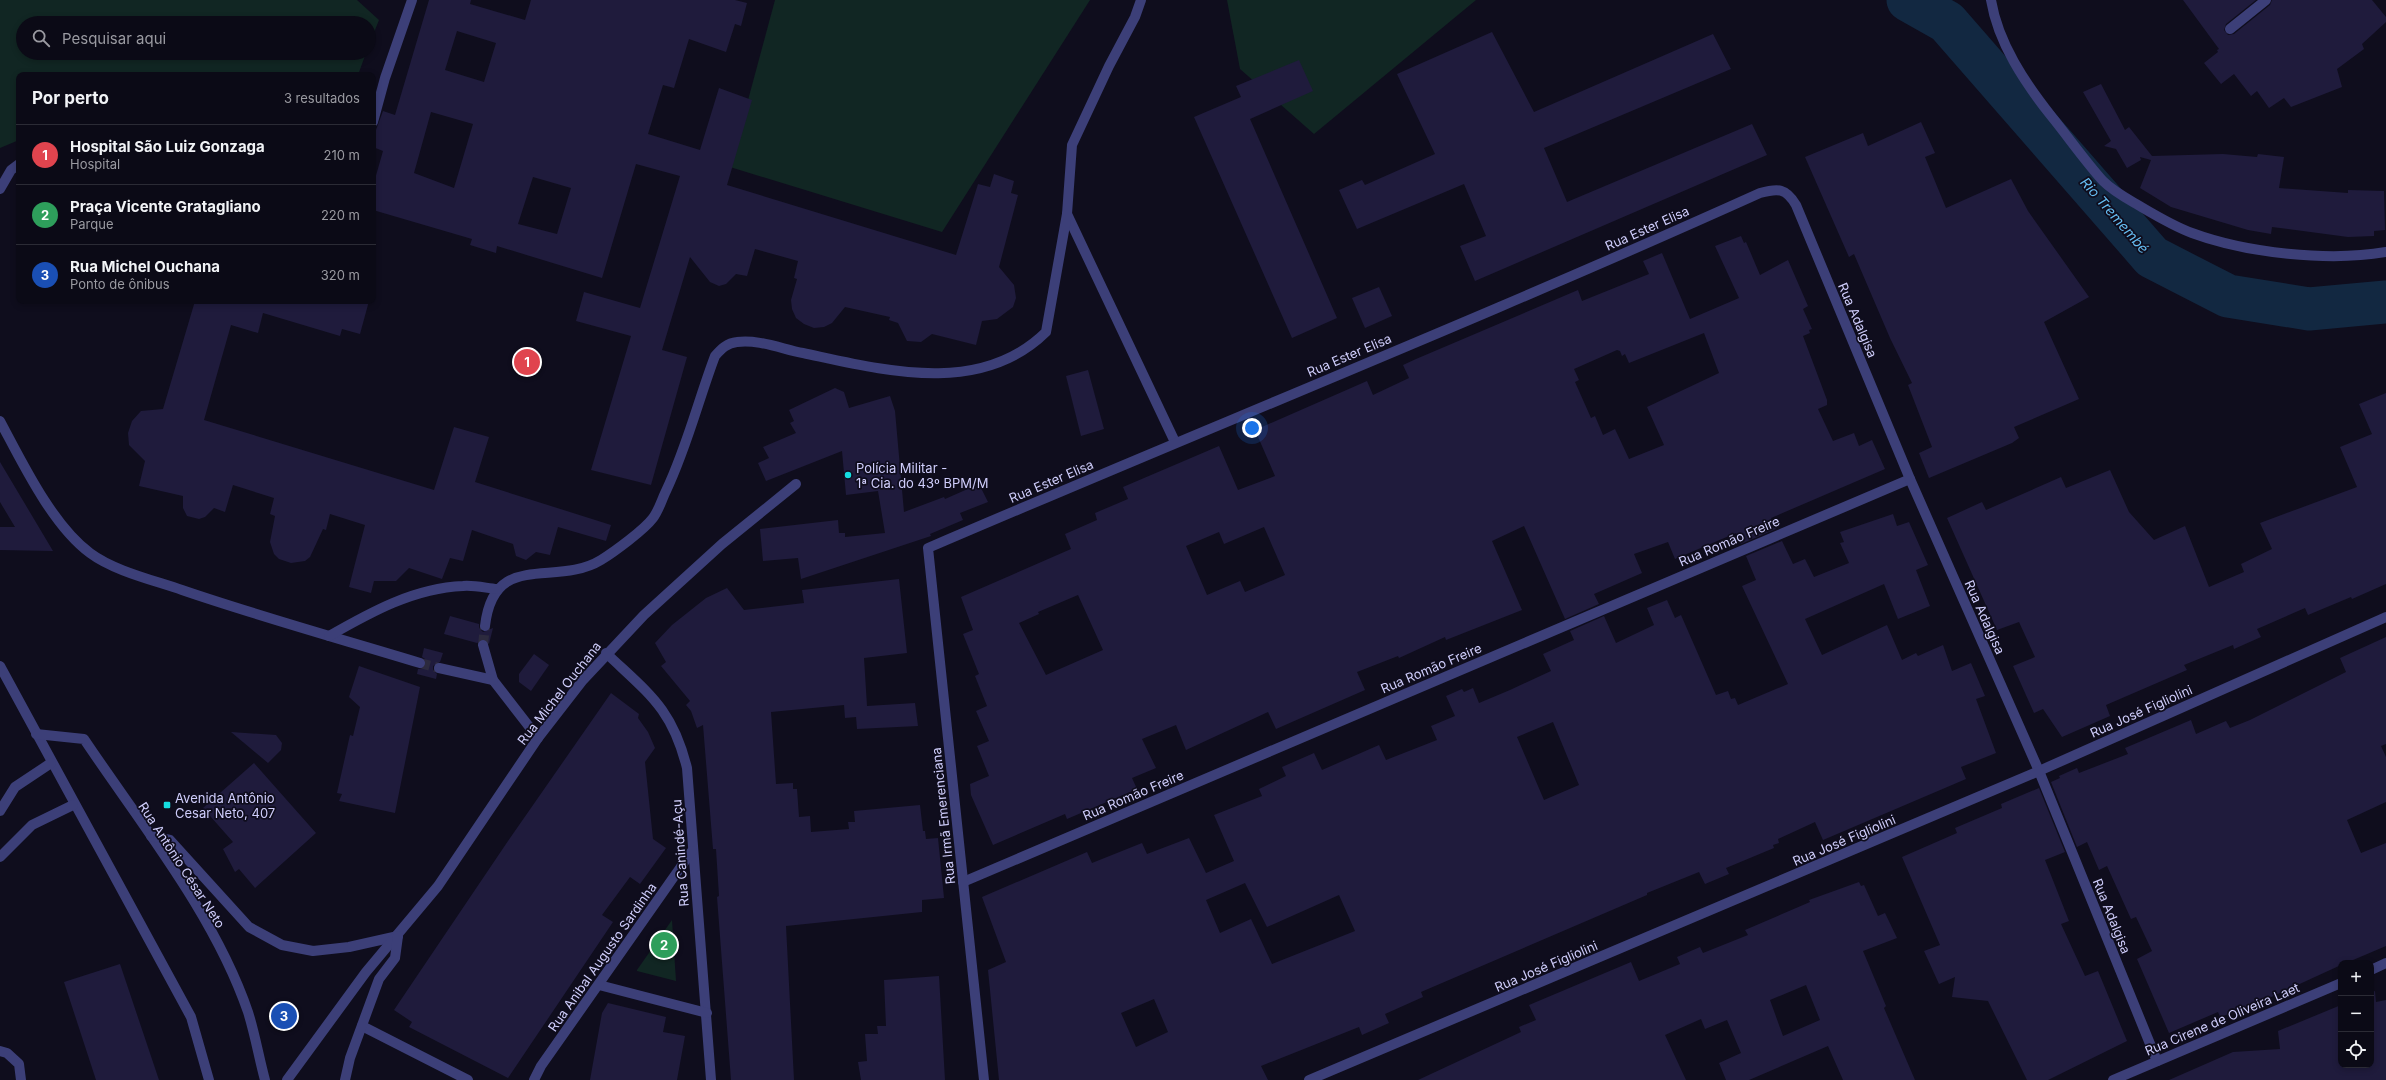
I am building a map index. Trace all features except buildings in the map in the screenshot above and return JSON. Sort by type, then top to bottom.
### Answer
[{"type":"street","points":[[376,111],[385,78],[412,0]]},
{"type":"street","points":[[485,626],[490,602],[497,589],[507,581],[530,575],[582,568],[600,560],[653,518],[681,460],[715,356],[728,344],[737,342],[761,344],[876,369],[935,374],[991,366],[1025,351],[1046,332],[1067,214],[1072,145],[1109,66],[1135,17],[1141,0]]},
{"type":"street","points":[[1991,0],[1993,14],[2005,45],[2034,94],[2104,181],[2121,194],[2156,216],[2191,233],[2241,247],[2342,257],[2386,252]]},
{"type":"street","points":[[2230,29],[2266,0]]},
{"type":"street","points":[[0,189],[11,170],[16,166]]},
{"type":"street","name":"Rua Ester Elisa","points":[[928,548],[1174,442],[1653,241],[1760,193],[1781,189]]},
{"type":"street","name":"Rua Adalgisa","points":[[1781,189],[1791,196],[1796,205],[1910,479],[2039,771],[2157,1061]]},
{"type":"street","points":[[1067,214],[1174,442]]},
{"type":"street","points":[[0,421],[36,489],[70,534],[90,553],[127,572],[271,620],[420,663]]},
{"type":"street","name":"Rua Romão Freire","points":[[963,882],[1910,479]]},
{"type":"street","name":"Rua Michel Ouchana","points":[[286,1080],[366,972],[398,936],[438,886],[538,738],[606,653],[722,544],[796,484]]},
{"type":"street","name":"Rua Irmã Emerenciana","points":[[928,548],[984,1080]]},
{"type":"street","points":[[329,636],[376,609],[432,590],[464,586],[497,589]]},
{"type":"street","name":"Rua José Figliolini","points":[[1309,1080],[2039,771],[2386,617]]},
{"type":"street","points":[[482,645],[493,680],[538,738]]},
{"type":"street","name":"Rua Canindé-Açu","points":[[606,653],[659,703],[680,740],[687,768],[692,851],[707,1013],[711,1080]]},
{"type":"street","points":[[0,666],[73,805],[159,956],[191,1017],[209,1080]]},
{"type":"street","points":[[439,668],[493,680]]},
{"type":"street","name":"Rua Antônio César Neto","points":[[36,734],[84,739],[151,836],[191,899],[225,959],[248,1012],[265,1080]]},
{"type":"street","points":[[0,811],[15,787],[51,763]]},
{"type":"street","points":[[0,857],[32,825],[73,805]]},
{"type":"street","points":[[151,836],[170,840],[249,927],[282,945],[313,951],[349,947],[398,936]]},
{"type":"street","name":"Rua Anibal Augusto Sardinha","points":[[534,1080],[541,1066],[692,851]]},
{"type":"street","name":"Rua Michel Ouchana","points":[[345,1080],[379,979],[394,958],[398,936]]},
{"type":"street","points":[[2374,969],[2386,963]]},
{"type":"street","name":"Rua Cirene de Oliveira Laet","points":[[2113,1080],[2338,984]]},
{"type":"street","points":[[599,985],[707,1013]]},
{"type":"street","points":[[362,1026],[468,1080]]},
{"type":"street","points":[[0,1051],[7,1053],[19,1064],[21,1080]]},
{"type":"green space","points":[[0,0],[357,0],[375,16],[16,16],[16,60],[363,60],[359,72],[16,72],[16,141],[0,148]]},
{"type":"green space","points":[[775,0],[1090,0],[942,232],[730,167]]},
{"type":"green space","points":[[1227,0],[1476,0],[1314,134],[1240,69]]},
{"type":"green space","points":[[376,17],[379,20],[376,28]]},
{"type":"green space","points":[[672,920],[676,981],[637,971],[637,970]]},
{"type":"waterway","name":"Rio Tremembé","points":[[1908,0],[1947,22],[2152,257],[2228,296],[2309,309],[2386,302]]},
{"type":"tunnel","points":[[483,645],[485,626]]},
{"type":"tunnel","points":[[420,663],[439,668]]},
{"type":"place","name":"Hospital São Luiz Gonzaga","points":[[527,362]]},
{"type":"place","name":"Polícia Militar - 1ª Cia. do 43º BPM/M","points":[[848,475]]},
{"type":"place","name":"Avenida Antônio Cesar Neto, 407","points":[[167,805]]},
{"type":"place","name":"Praça Vicente Gratagliano","points":[[664,945]]},
{"type":"place","name":"Rua Michel Ouchana","points":[[284,1016]]}]
